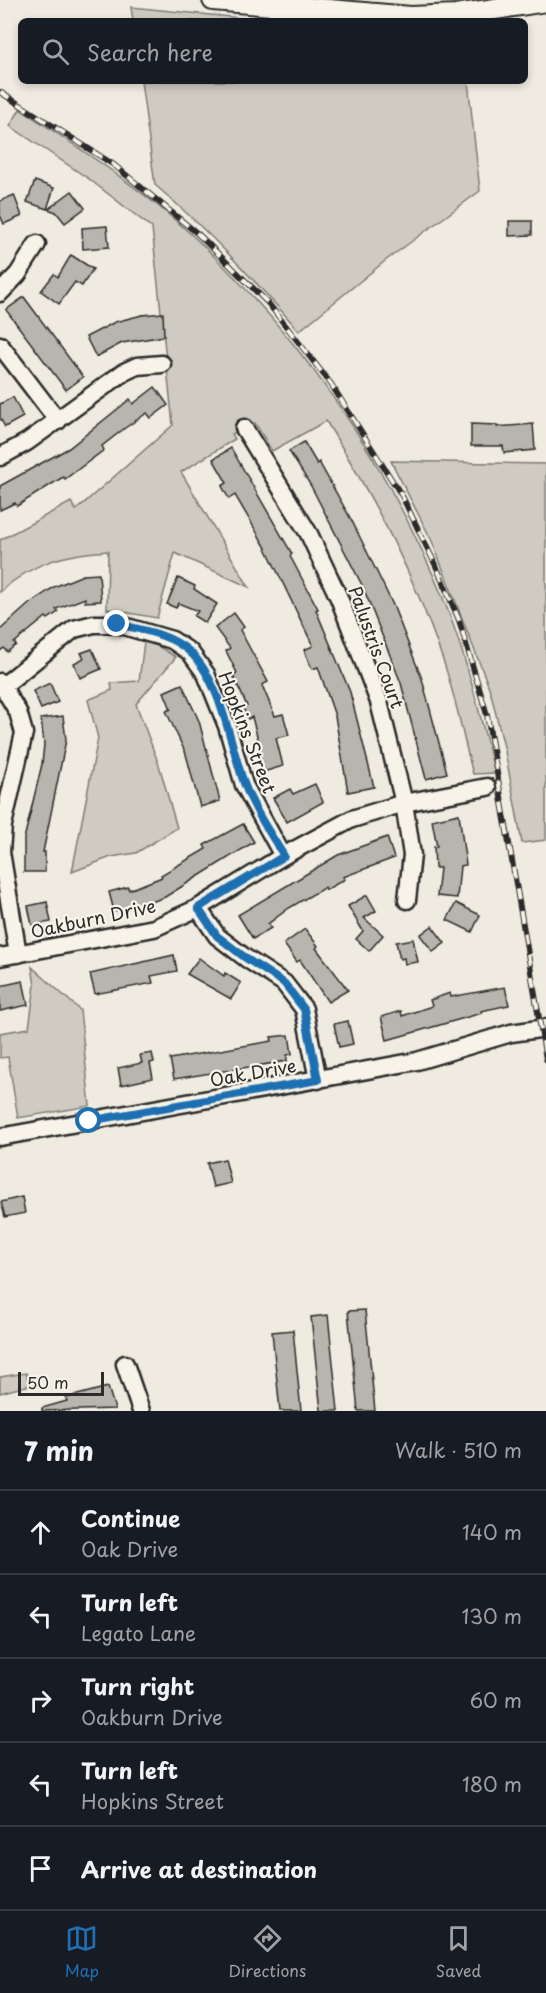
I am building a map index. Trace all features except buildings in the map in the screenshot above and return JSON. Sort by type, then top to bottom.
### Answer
[{"type":"main road","points":[[213,0],[411,17],[468,13],[546,1]]},
{"type":"street","points":[[0,293],[18,274],[37,244]]},
{"type":"street","points":[[0,345],[58,421]]},
{"type":"street","points":[[0,456],[27,442],[58,421],[124,372],[137,366],[162,364]]},
{"type":"street","name":"Palustris Court","points":[[244,428],[309,534],[339,598],[379,702],[404,802],[412,855],[407,900]]},
{"type":"street","name":"Hopkins Street","points":[[2,684],[74,629],[94,624],[117,624],[172,639],[190,652],[206,674],[227,726],[244,785],[284,856]]},
{"type":"street","points":[[2,684],[18,712],[24,733],[2,825],[1,852],[18,954]]},
{"type":"street","name":"Oakburn Drive","points":[[0,957],[154,928],[198,908],[284,856],[352,819],[404,802],[487,787]]},
{"type":"street","points":[[198,908],[217,936],[284,983],[304,1009],[318,1080]]},
{"type":"street","name":"Oak Drive","points":[[0,1137],[417,1061],[511,1033],[546,1028]]},
{"type":"street","points":[[125,1364],[141,1411]]},
{"type":"shaded area","points":[[131,7],[241,18],[133,18]]},
{"type":"shaded area","points":[[141,84],[468,84],[480,191],[385,261],[299,331],[230,255],[155,185]]},
{"type":"shaded area","points":[[20,109],[130,184],[192,235],[270,316],[338,405],[369,452],[397,501],[445,603],[467,666],[495,773],[473,774],[448,677],[420,599],[377,509],[326,421],[272,451],[255,423],[232,434],[235,439],[181,472],[249,587],[175,553],[157,618],[107,609],[108,551],[77,554],[50,561],[25,573],[0,592],[0,540],[71,502],[76,510],[173,425],[152,228],[89,179],[10,126]]},
{"type":"shaded area","points":[[391,461],[546,464],[546,840],[522,843],[505,751],[490,690],[432,541]]},
{"type":"shaded area","points":[[144,642],[156,645],[176,657],[136,704],[159,765],[177,828],[136,853],[111,857],[72,872],[98,738],[88,700],[112,690],[111,683],[139,681]]},
{"type":"shaded area","points":[[32,967],[80,1010],[90,1106],[18,1118],[8,1057],[0,1058],[0,1033],[29,1028],[35,985]]},
{"type":"shaded area","points":[[26,1373],[30,1385],[0,1393],[0,1377]]},
{"type":"railway","points":[[0,92],[114,165],[198,234],[268,303],[331,384],[402,496],[459,620],[487,715],[546,1059]]},
{"type":"route","points":[[89,1121],[318,1080],[304,1009],[284,983],[217,936],[198,908],[284,856],[244,785],[227,726],[206,674],[190,652],[172,639],[117,624]]}]
